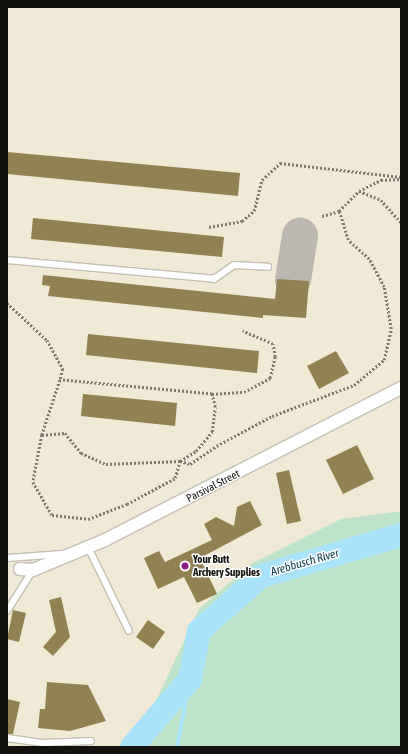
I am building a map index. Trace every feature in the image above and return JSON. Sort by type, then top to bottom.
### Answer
[{"type":"street","name":"Parsival Street","points":[[20,569],[33,570],[88,547],[196,495],[401,388]]},
{"type":"lane","points":[[7,260],[214,279],[234,265],[268,267]]},
{"type":"lane","points":[[88,547],[129,631]]},
{"type":"lane","points":[[7,558],[71,553]]},
{"type":"lane","points":[[7,611],[33,570]]},
{"type":"lane","points":[[7,738],[43,743],[91,740]]},
{"type":"path","points":[[209,227],[242,221],[254,211],[262,180],[280,163],[401,178]]},
{"type":"path","points":[[322,216],[339,211],[359,191],[381,180],[401,178]]},
{"type":"path","points":[[359,191],[381,200],[401,222]]},
{"type":"path","points":[[42,435],[65,433],[81,453],[106,464],[180,461],[190,464],[220,444],[272,416],[354,384],[384,360],[391,329],[384,287],[369,259],[348,240],[339,211]]},
{"type":"path","points":[[7,303],[47,340],[63,369],[42,435],[33,482],[52,515],[88,519],[127,504],[175,478],[180,461],[196,451],[212,432],[215,407],[212,394]]},
{"type":"path","points":[[60,380],[212,394],[244,392],[270,378],[275,357],[273,344],[243,331]]},
{"type":"shaded area","points":[[7,7],[401,7],[401,511],[341,519],[148,718],[126,747],[7,747]]},
{"type":"green space","points":[[401,511],[401,747],[126,747],[148,718],[199,609],[251,564],[341,519]]},
{"type":"building","points":[[7,152],[240,173],[238,196],[7,174]]},
{"type":"building","points":[[33,218],[224,237],[222,257],[31,239]]},
{"type":"building","points":[[43,275],[275,299],[277,279],[309,281],[306,318],[263,315],[263,318],[48,296],[50,286],[42,285]]},
{"type":"building","points":[[88,334],[259,351],[257,373],[86,355]]},
{"type":"building","points":[[336,351],[349,373],[319,389],[307,366]]},
{"type":"building","points":[[83,394],[177,403],[175,426],[81,416]]},
{"type":"building","points":[[357,445],[374,479],[343,494],[326,460]]},
{"type":"building","points":[[289,470],[301,521],[287,524],[276,473]]},
{"type":"building","points":[[250,501],[262,525],[200,558],[217,594],[197,603],[184,577],[158,589],[144,558],[159,551],[165,562],[212,540],[204,524],[216,517],[234,526],[237,507]]},
{"type":"building","points":[[61,597],[70,637],[53,656],[43,647],[56,632],[49,600]]},
{"type":"building","points":[[13,610],[26,613],[19,642],[7,639]]},
{"type":"building","points":[[148,620],[165,632],[153,649],[136,637]]},
{"type":"building","points":[[47,682],[88,685],[106,721],[70,731],[38,728],[40,709],[45,709]]},
{"type":"building","points":[[7,699],[20,702],[13,734],[7,734]]},
{"type":"waterway","name":"Arebbusch River","points":[[132,747],[190,679],[199,631],[261,576],[401,535]]},
{"type":"waterway","points":[[177,747],[190,679]]},
{"type":"taxiway","points":[[293,280],[300,236]]},
{"type":"place","name":"Your Butt Archery Supplies","points":[[185,566]]}]
